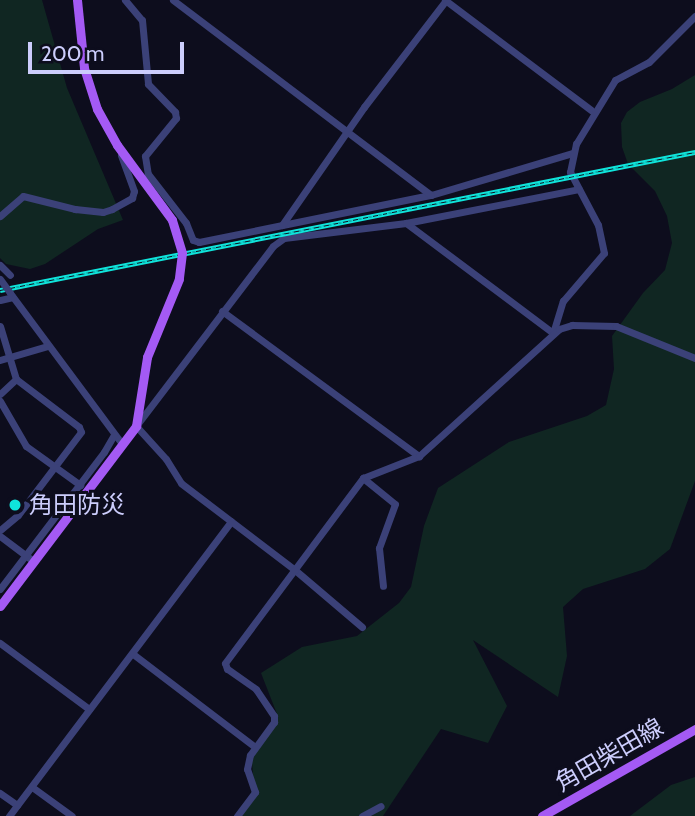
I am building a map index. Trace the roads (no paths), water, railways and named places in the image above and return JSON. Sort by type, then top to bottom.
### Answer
[{"type":"main road","points":[[0,606],[30,559],[119,440],[136,426],[148,357],[179,279],[182,253],[172,220],[117,145],[89,89],[77,0]]},
{"type":"main road","name":"角田柴田線","points":[[542,816],[695,729]]},
{"type":"street","points":[[125,0],[142,20],[148,84],[175,113],[175,122],[145,156],[148,174],[186,223],[193,240],[199,242],[431,195],[573,153]]},
{"type":"street","points":[[173,0],[431,195]]},
{"type":"street","points":[[282,225],[446,0],[591,110]]},
{"type":"street","points":[[553,333],[563,301],[604,253],[601,234],[570,172],[573,153],[615,79],[649,62],[695,16]]},
{"type":"street","points":[[0,216],[23,197],[60,207],[103,212],[132,198],[134,191],[117,145]]},
{"type":"street","points":[[362,627],[295,570],[181,483],[166,459],[136,426],[273,246],[284,238],[406,223],[579,189]]},
{"type":"street","points":[[406,223],[553,333]]},
{"type":"street","points":[[0,265],[10,275]]},
{"type":"street","points":[[0,279],[119,440],[80,485],[30,559],[0,589]]},
{"type":"street","points":[[0,300],[12,295]]},
{"type":"street","points":[[222,311],[419,456]]},
{"type":"street","points":[[237,816],[255,792],[247,769],[255,747],[274,722],[272,710],[256,690],[227,669],[225,663],[363,478],[419,456],[553,333],[572,325],[617,326],[695,358]]},
{"type":"street","points":[[0,326],[16,379],[79,426],[80,432],[18,515],[0,533],[30,559]]},
{"type":"street","points":[[0,360],[48,346]]},
{"type":"street","points":[[0,394],[16,379]]},
{"type":"street","points":[[0,401],[2,411],[26,446],[80,485]]},
{"type":"street","points":[[363,478],[395,504],[379,548],[383,586]]},
{"type":"street","points":[[9,816],[231,521]]},
{"type":"street","points":[[0,643],[89,709]]},
{"type":"street","points":[[133,654],[255,747]]},
{"type":"street","points":[[32,786],[72,816]]},
{"type":"street","points":[[0,793],[17,805]]},
{"type":"street","points":[[362,816],[381,806]]},
{"type":"railway","points":[[0,290],[695,152]]},
{"type":"place","name":"角田防災","points":[[15,505]]}]
